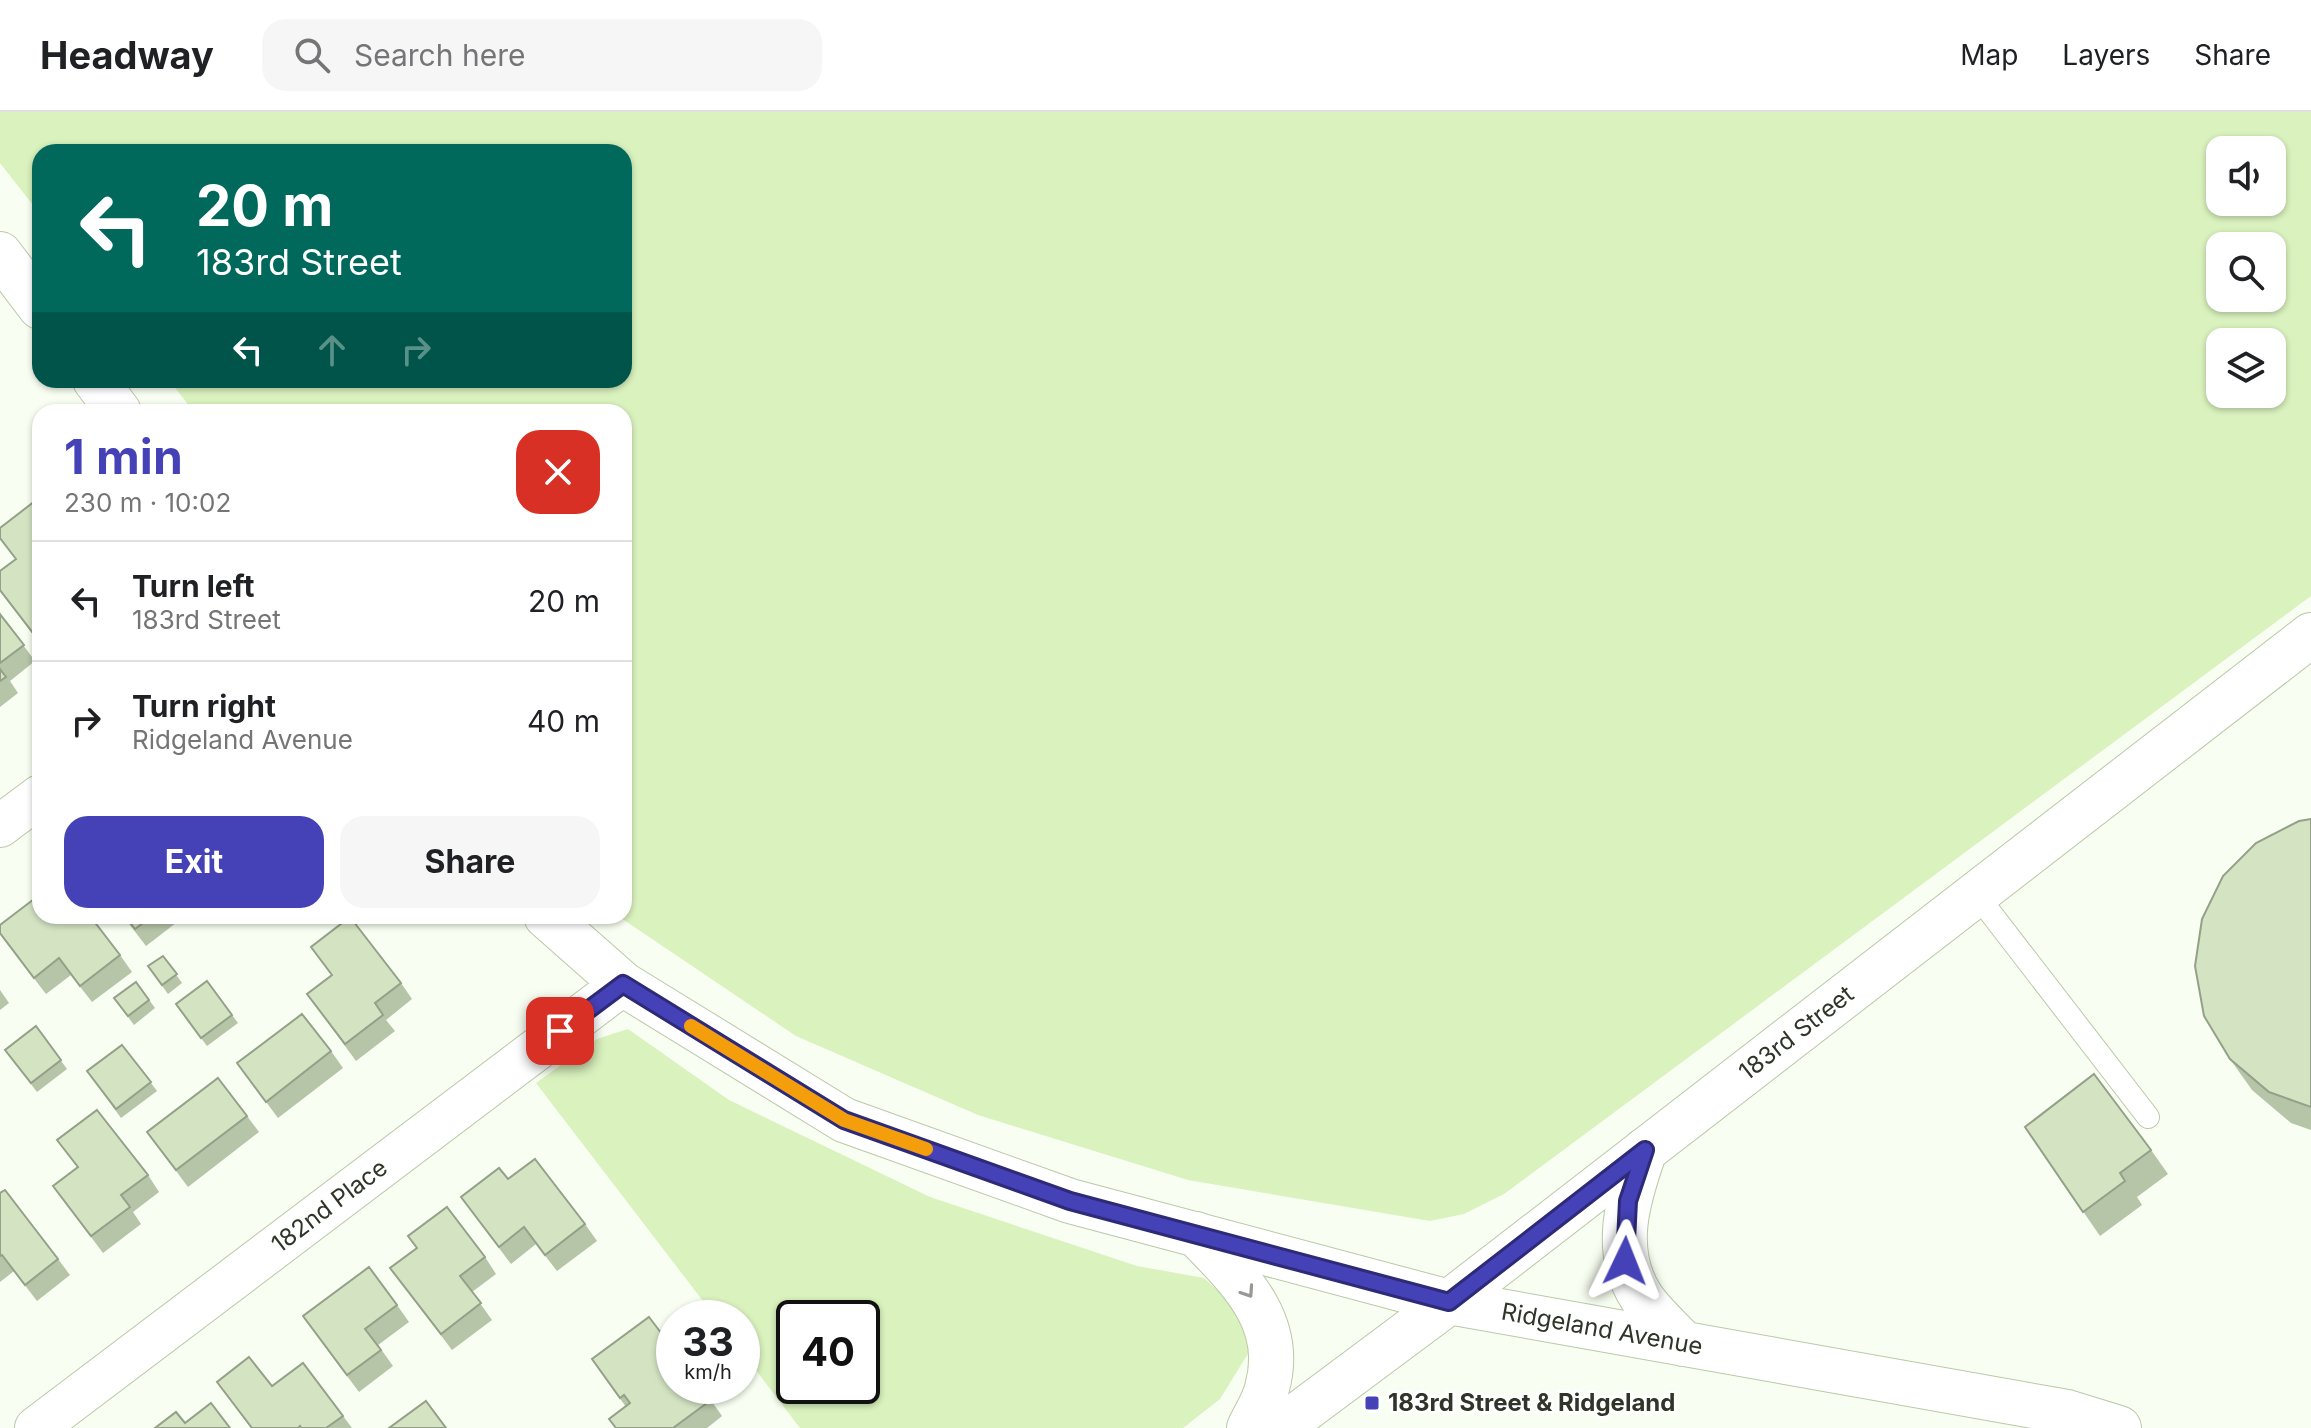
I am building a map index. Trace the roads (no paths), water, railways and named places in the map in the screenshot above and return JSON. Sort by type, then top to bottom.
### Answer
[{"type":"street","points":[[0,254],[32,296]]},
{"type":"street","name":"183rd Street","points":[[1280,1428],[1449,1302],[2311,635]]},
{"type":"street","points":[[0,826],[32,802]]},
{"type":"street","name":"Ridgeland Avenue","points":[[555,924],[623,984],[844,1120],[1070,1201],[1449,1302],[2067,1412],[2119,1428]]},
{"type":"street","name":"182nd Place","points":[[36,1428],[623,984]]},
{"type":"street","points":[[1645,1150],[1628,1201],[1625,1261],[1642,1298],[1684,1344]]},
{"type":"street","points":[[1196,1234],[1251,1292],[1272,1349],[1267,1389],[1249,1428]]},
{"type":"lane","points":[[1976,894],[2148,1117]]},
{"type":"place","name":"183rd Street & Ridgeland","points":[[1372,1403]]}]
